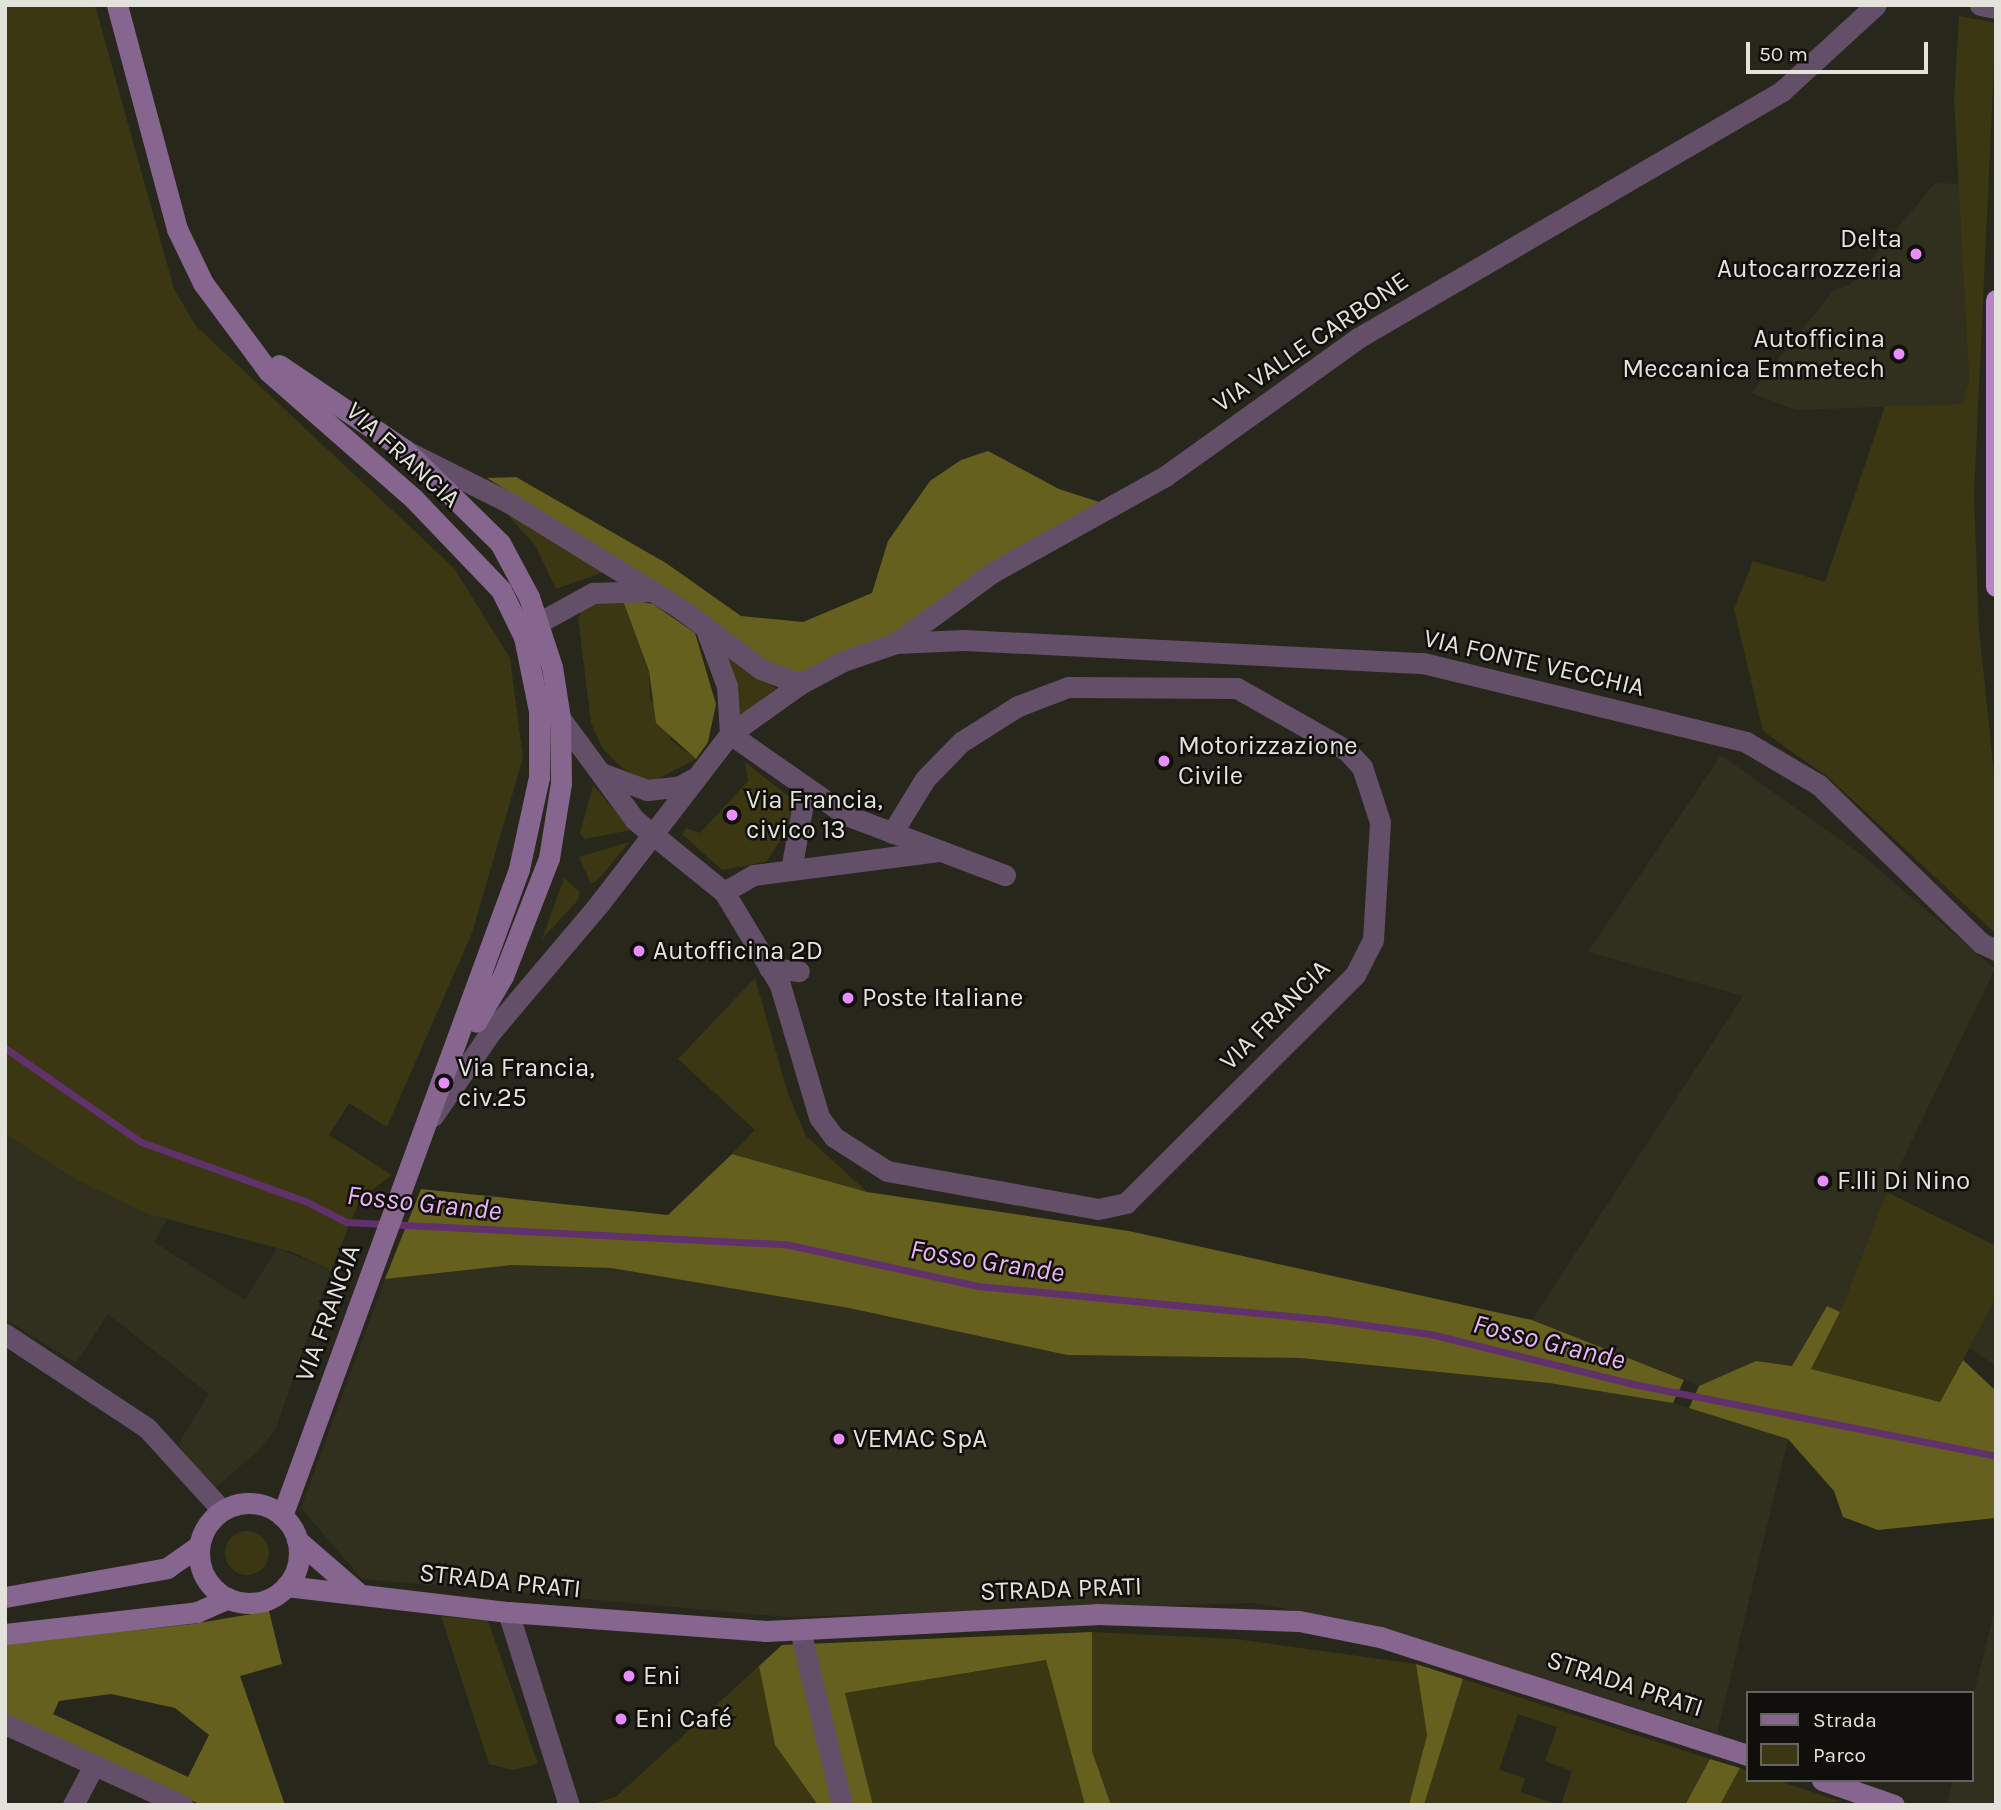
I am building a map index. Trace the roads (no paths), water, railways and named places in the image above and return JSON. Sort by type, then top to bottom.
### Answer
[{"type":"highway","points":[[1996,300],[1996,586]]},
{"type":"street","name":"VIA FRANCIA","points":[[117,5],[177,229],[203,284],[232,325],[286,387],[479,564],[531,630],[540,739],[533,825],[454,1058],[424,1129],[282,1516]]},
{"type":"street","name":"VIA VALLE CARBONE","points":[[800,684],[843,661],[896,643],[993,572],[1164,477],[1358,338],[1782,91],[1876,5]]},
{"type":"street","points":[[1980,5],[1996,8]]},
{"type":"street","name":"VIA FRANCIA","points":[[232,325],[293,376],[405,450],[508,502],[655,592],[761,669],[800,684]]},
{"type":"street","name":"VIA FRANCIA","points":[[405,450],[500,543],[560,718],[561,783],[549,858],[503,976],[454,1058]]},
{"type":"street","points":[[531,630],[593,593],[655,592]]},
{"type":"street","points":[[706,629],[727,686],[730,734],[846,815],[1005,875]]},
{"type":"street","name":"VIA FONTE VECCHIA","points":[[896,643],[964,640],[1423,663],[1746,742],[1819,785],[1981,943],[1996,950]]},
{"type":"street","name":"VIA FRANCIA","points":[[424,1129],[490,1033],[653,837],[730,734],[800,684]]},
{"type":"street","name":"VIA FRANCIA","points":[[536,689],[653,837],[724,892],[780,985],[819,1117],[834,1137],[863,1161],[887,1171],[1098,1209],[1126,1203],[1355,975],[1373,940],[1380,822],[1362,767],[1346,750],[1237,688],[1068,687],[1017,706],[961,741],[925,779],[892,833]]},
{"type":"street","name":"VIA FRANCIA","points":[[597,769],[638,790],[678,788],[699,776]]},
{"type":"street","points":[[791,870],[806,787]]},
{"type":"street","points":[[533,825],[549,858]]},
{"type":"street","points":[[724,892],[754,874],[940,851]]},
{"type":"street","points":[[769,968],[799,971]]},
{"type":"street","points":[[5,1335],[147,1428],[222,1510]]},
{"type":"street","points":[[5,1597],[167,1568],[199,1546],[222,1510],[253,1503],[282,1516],[297,1540],[359,1594]]},
{"type":"street","points":[[5,1634],[197,1612],[228,1598],[259,1602],[286,1586],[297,1564],[297,1540]]},
{"type":"street","points":[[199,1546],[205,1577],[228,1598]]},
{"type":"street","name":"STRADA PRATI","points":[[286,1586],[508,1612],[800,1630],[1097,1614],[1299,1621],[1380,1637],[1745,1754]]},
{"type":"street","points":[[508,1612],[569,1805]]},
{"type":"street","points":[[800,1630],[842,1805]]},
{"type":"street","points":[[5,1724],[182,1805]]},
{"type":"street","points":[[73,1805],[94,1765]]},
{"type":"street","points":[[1828,1782],[1894,1805]]},
{"type":"waterway","name":"Fosso Grande","points":[[5,1048],[141,1142],[305,1201],[346,1222],[785,1244],[978,1286],[1323,1319],[1430,1334],[1633,1384],[1996,1456]]},
{"type":"place","name":"Delta Autocarrozzeria","points":[[1916,254]]},
{"type":"place","name":"Autofficina Meccanica Emmetech","points":[[1899,354]]},
{"type":"place","name":"Motorizzazione Civile","points":[[1164,761]]},
{"type":"place","name":"Via Francia, civico 13","points":[[732,815]]},
{"type":"place","name":"Autofficina 2D","points":[[639,951]]},
{"type":"place","name":"Poste Italiane","points":[[848,998]]},
{"type":"place","name":"Via Francia, civ.25","points":[[444,1083]]},
{"type":"place","name":"F.lli Di Nino","points":[[1823,1181]]},
{"type":"place","name":"VEMAC SpA","points":[[839,1439]]},
{"type":"place","name":"Eni","points":[[629,1676]]},
{"type":"place","name":"Eni Café","points":[[621,1719]]}]
